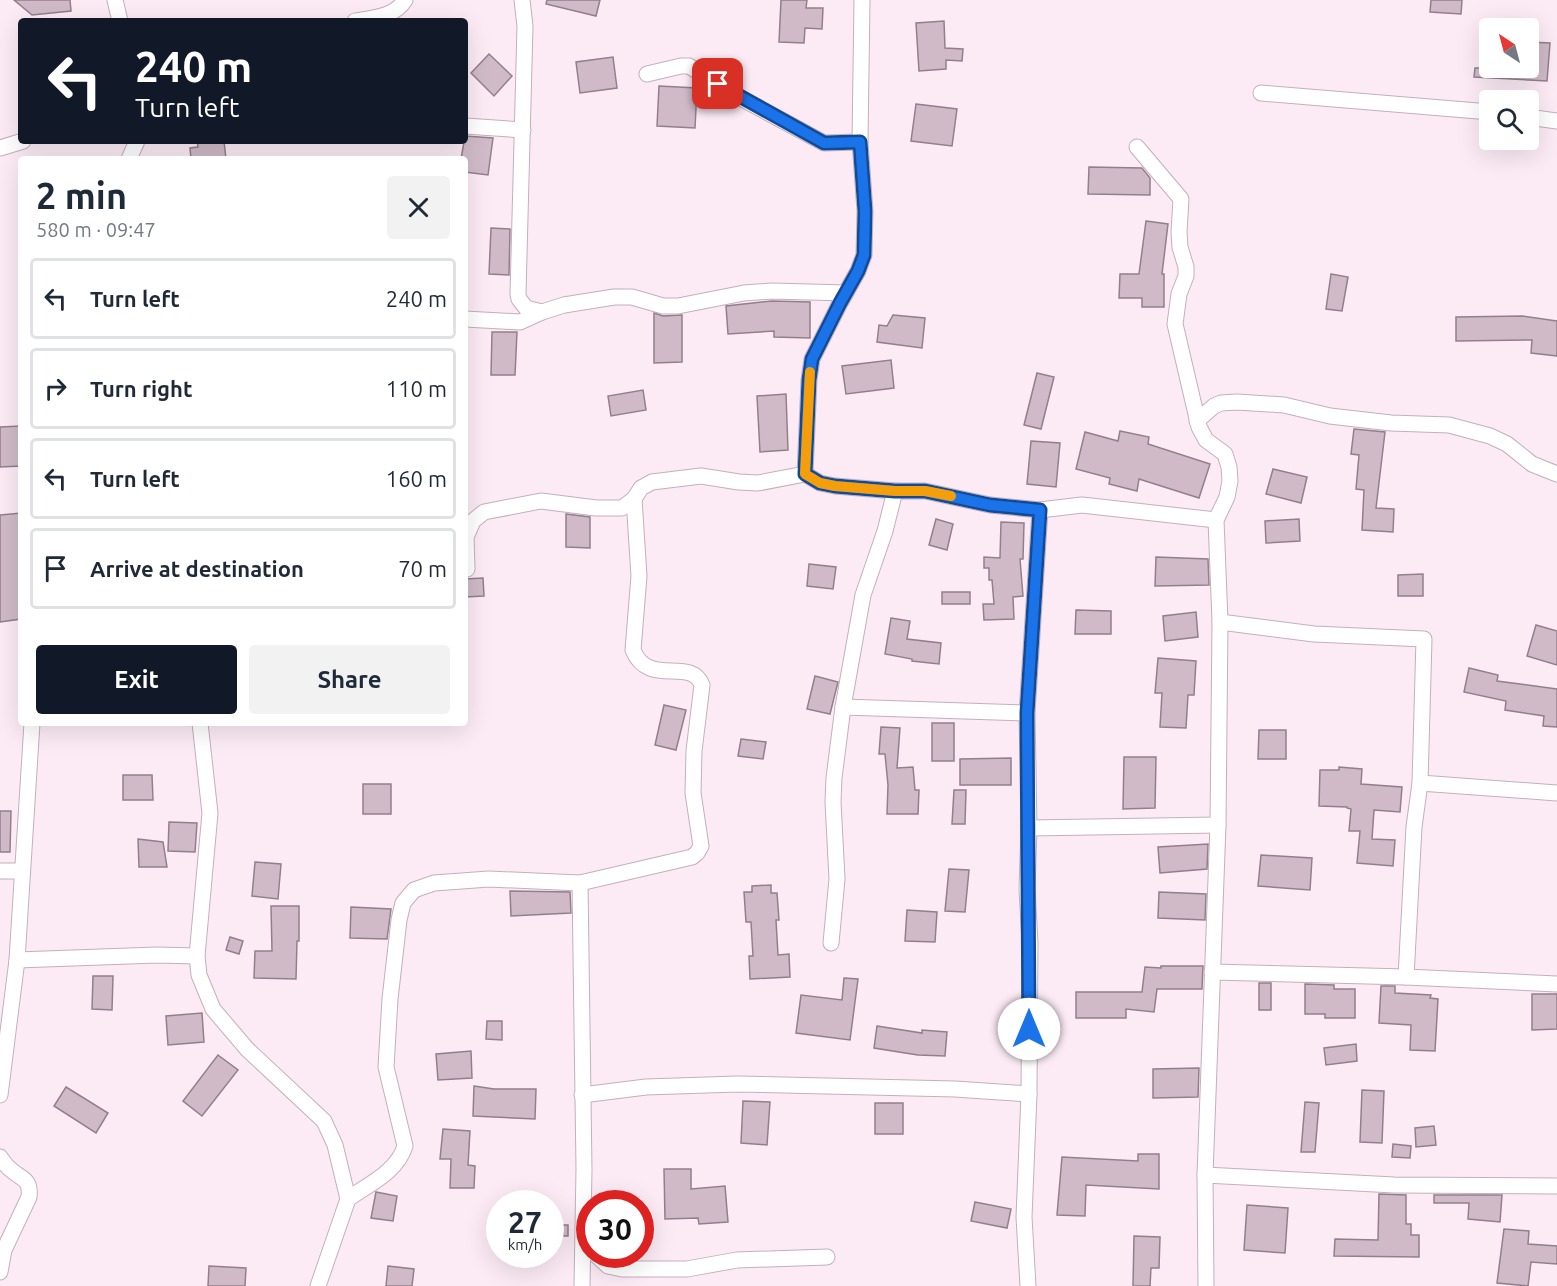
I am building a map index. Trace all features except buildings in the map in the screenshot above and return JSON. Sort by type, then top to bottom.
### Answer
[{"type":"street","points":[[115,0],[119,18]]},
{"type":"street","points":[[386,18],[405,0]]},
{"type":"street","points":[[522,0],[525,26],[519,299],[526,308],[542,312]]},
{"type":"street","points":[[805,474],[812,359],[864,255],[865,211],[860,142],[862,0]]},
{"type":"street","points":[[647,74],[689,66],[737,96],[824,143],[860,142]]},
{"type":"street","points":[[1261,93],[1479,111]]},
{"type":"street","points":[[1539,119],[1557,121]]},
{"type":"street","points":[[468,126],[523,130]]},
{"type":"street","points":[[0,147],[18,142]]},
{"type":"street","points":[[1137,147],[1181,199],[1179,232],[1186,276],[1176,309],[1175,324],[1197,421],[1206,440],[1224,454],[1229,467],[1227,497],[1216,520],[1220,622],[1218,825],[1205,1175],[1206,1286]]},
{"type":"street","points":[[468,319],[520,322],[564,305],[614,297],[632,297],[663,306],[678,306],[744,293],[772,291],[846,293]]},
{"type":"street","points":[[1197,421],[1214,406],[1237,402],[1284,405],[1330,416],[1391,423],[1449,425],[1490,436],[1507,444],[1532,464],[1557,474]]},
{"type":"street","points":[[468,532],[473,521],[484,512],[541,501],[596,508],[622,508],[634,499],[641,488],[652,482],[669,478],[701,476],[758,483],[805,474],[820,483],[895,491],[925,491],[990,505],[1040,510],[1082,505],[1216,520]]},
{"type":"street","points":[[831,944],[837,879],[834,778],[843,707],[863,596],[885,531],[895,491]]},
{"type":"street","points":[[348,1199],[395,1167],[402,1158],[405,1146],[386,1067],[390,999],[399,920],[403,903],[414,890],[434,883],[489,879],[580,883],[692,857],[700,846],[693,793],[694,751],[702,685],[694,673],[663,672],[648,668],[636,659],[633,650],[639,576],[634,499]]},
{"type":"street","points":[[1028,1286],[1024,1217],[1029,1094],[1030,943],[1027,889],[1029,828],[1027,713],[1040,510]]},
{"type":"street","points":[[1220,622],[1314,634],[1424,639],[1420,783],[1414,827],[1406,977]]},
{"type":"street","points":[[843,707],[1027,713]]},
{"type":"street","points":[[0,1095],[17,960],[32,726]]},
{"type":"street","points":[[200,726],[210,813],[197,956],[199,975],[213,1009],[247,1049],[324,1121],[335,1145],[348,1199],[318,1286]]},
{"type":"street","points":[[1420,783],[1557,793]]},
{"type":"street","points":[[1029,828],[1218,825]]},
{"type":"street","points":[[0,872],[21,871]]},
{"type":"street","points":[[580,883],[585,1190]]},
{"type":"street","points":[[17,960],[157,955],[197,956]]},
{"type":"street","points":[[1212,972],[1557,984]]},
{"type":"street","points":[[582,1095],[646,1087],[737,1084],[943,1089],[1029,1094]]},
{"type":"street","points":[[0,1157],[8,1168],[27,1182],[30,1188],[29,1197],[4,1250],[0,1272]]},
{"type":"street","points":[[1205,1175],[1394,1185],[1557,1186]]},
{"type":"street","points":[[617,1268],[687,1269],[737,1260],[827,1257]]},
{"type":"street","points":[[582,1286],[584,1268]]},
{"type":"slow traffic","points":[[810,372],[805,474],[820,483],[835,486],[925,491],[951,496]]},
{"type":"route","points":[[718,84],[824,143],[860,142],[865,211],[864,255],[812,359],[805,474],[820,483],[835,486],[925,491],[990,505],[1040,510],[1027,713],[1029,1029]]}]
